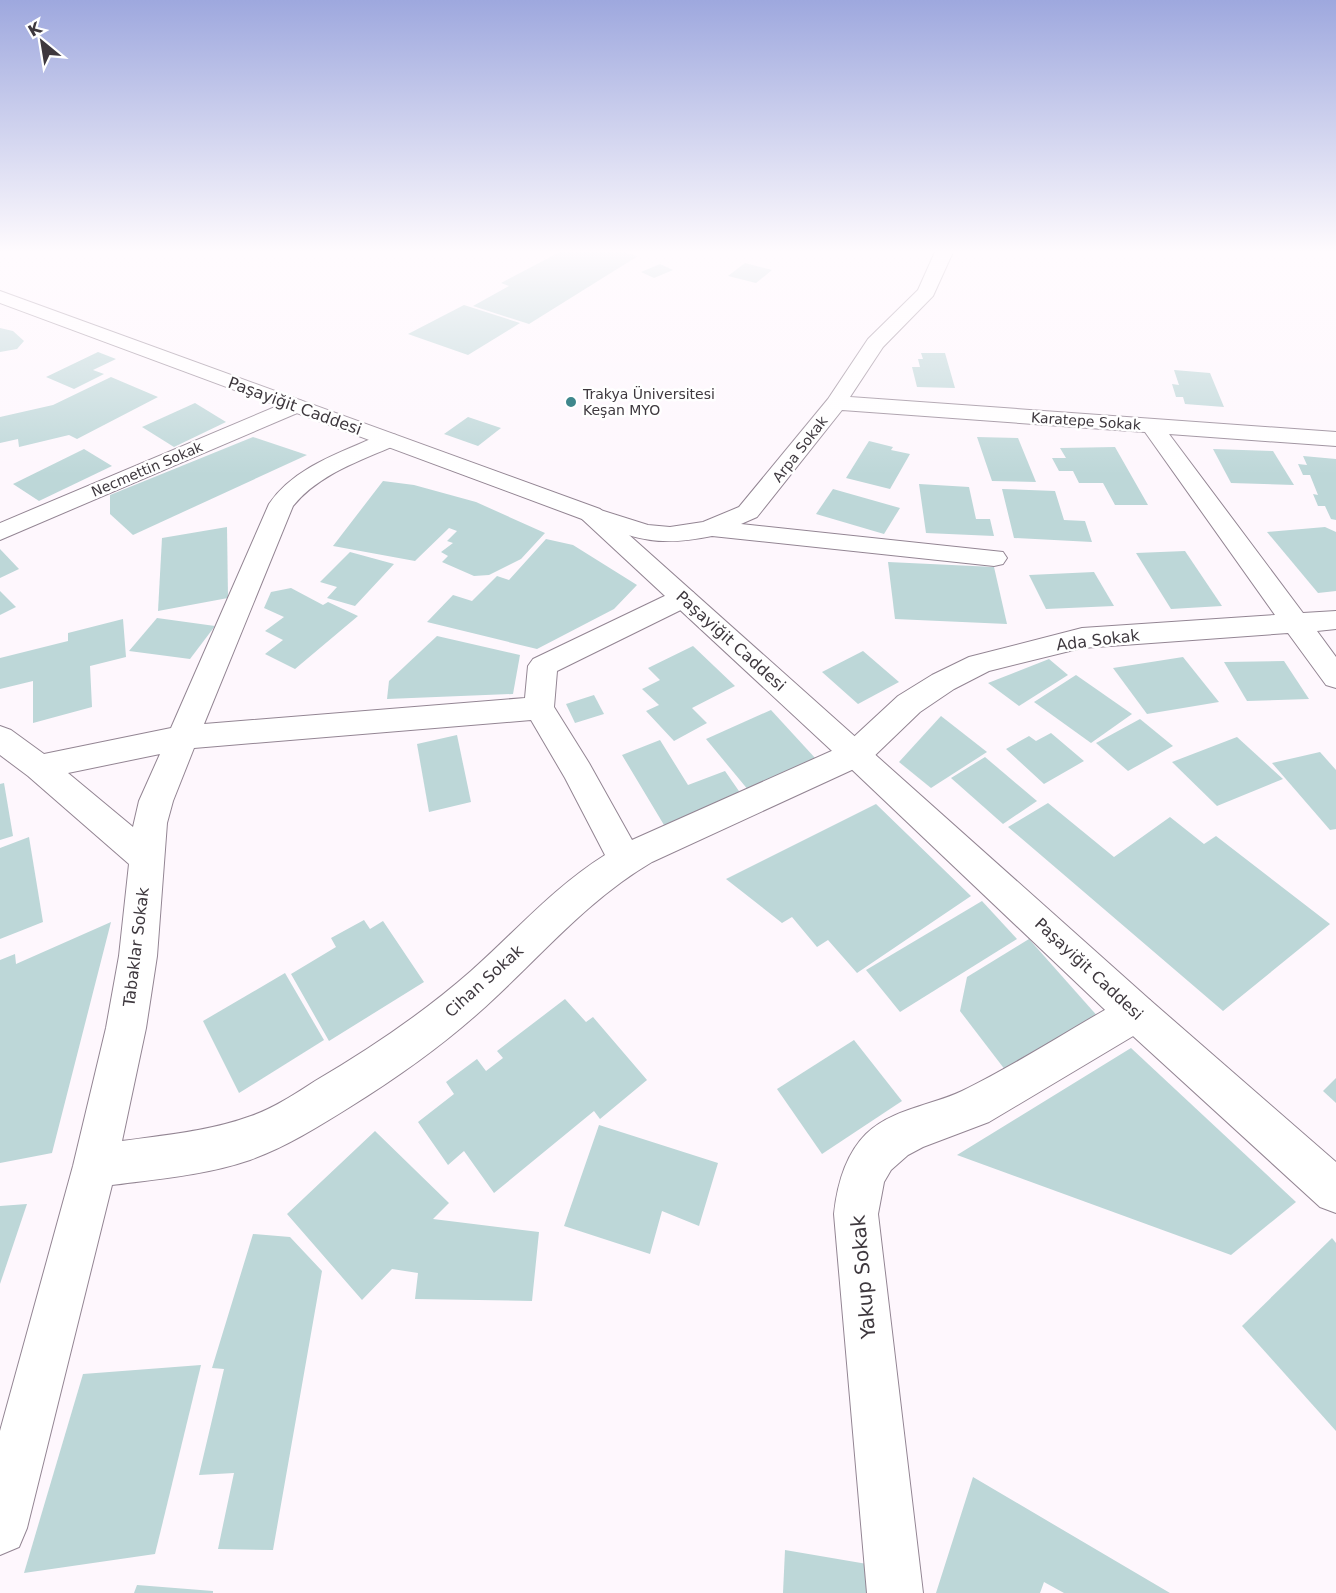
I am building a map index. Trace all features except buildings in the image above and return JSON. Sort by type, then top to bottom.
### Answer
[{"type":"street","name":"Paşayiğit Caddesi","points":[[79,326],[591,514],[856,754],[1136,1013],[1336,1191]]},
{"type":"street","name":"Arpa Sokak","points":[[591,514],[645,533],[681,534],[709,529],[737,519],[756,506],[836,403],[875,343],[892,326]]},
{"type":"street","name":"Karatepe Sokak","points":[[836,403],[1336,439]]},
{"type":"street","name":"Necmettin Sokak","points":[[0,532],[294,406]]},
{"type":"street","points":[[1151,425],[1336,678]]},
{"type":"street","name":"Tabaklar Sokak","points":[[0,1528],[95,1166],[126,1028],[138,956],[150,823],[156,801],[281,504],[287,495],[312,476],[388,440]]},
{"type":"street","points":[[709,529],[994,558]]},
{"type":"street","points":[[659,576],[648,559],[650,546],[663,538],[681,534]]},
{"type":"street","points":[[625,861],[578,772],[539,708],[543,666],[683,598]]},
{"type":"street","name":"Ada Sokak","points":[[856,754],[909,704],[943,682],[979,664],[1082,639],[1296,625],[1336,620]]},
{"type":"street","points":[[39,767],[184,737],[539,708]]},
{"type":"street","points":[[0,738],[39,767],[146,858]]},
{"type":"street","name":"Cihan Sokak","points":[[95,1166],[190,1153],[238,1142],[267,1132],[297,1116],[381,1064],[431,1028],[471,994],[580,892],[625,861],[856,754]]},
{"type":"street","name":"Yakup Sokak","points":[[895,1593],[856,1222],[858,1195],[865,1170],[873,1158],[896,1137],[971,1108],[1136,1013]]},
{"type":"place","name":"Trakya Üniversitesi Keşan MYO","points":[[571,402]]}]
